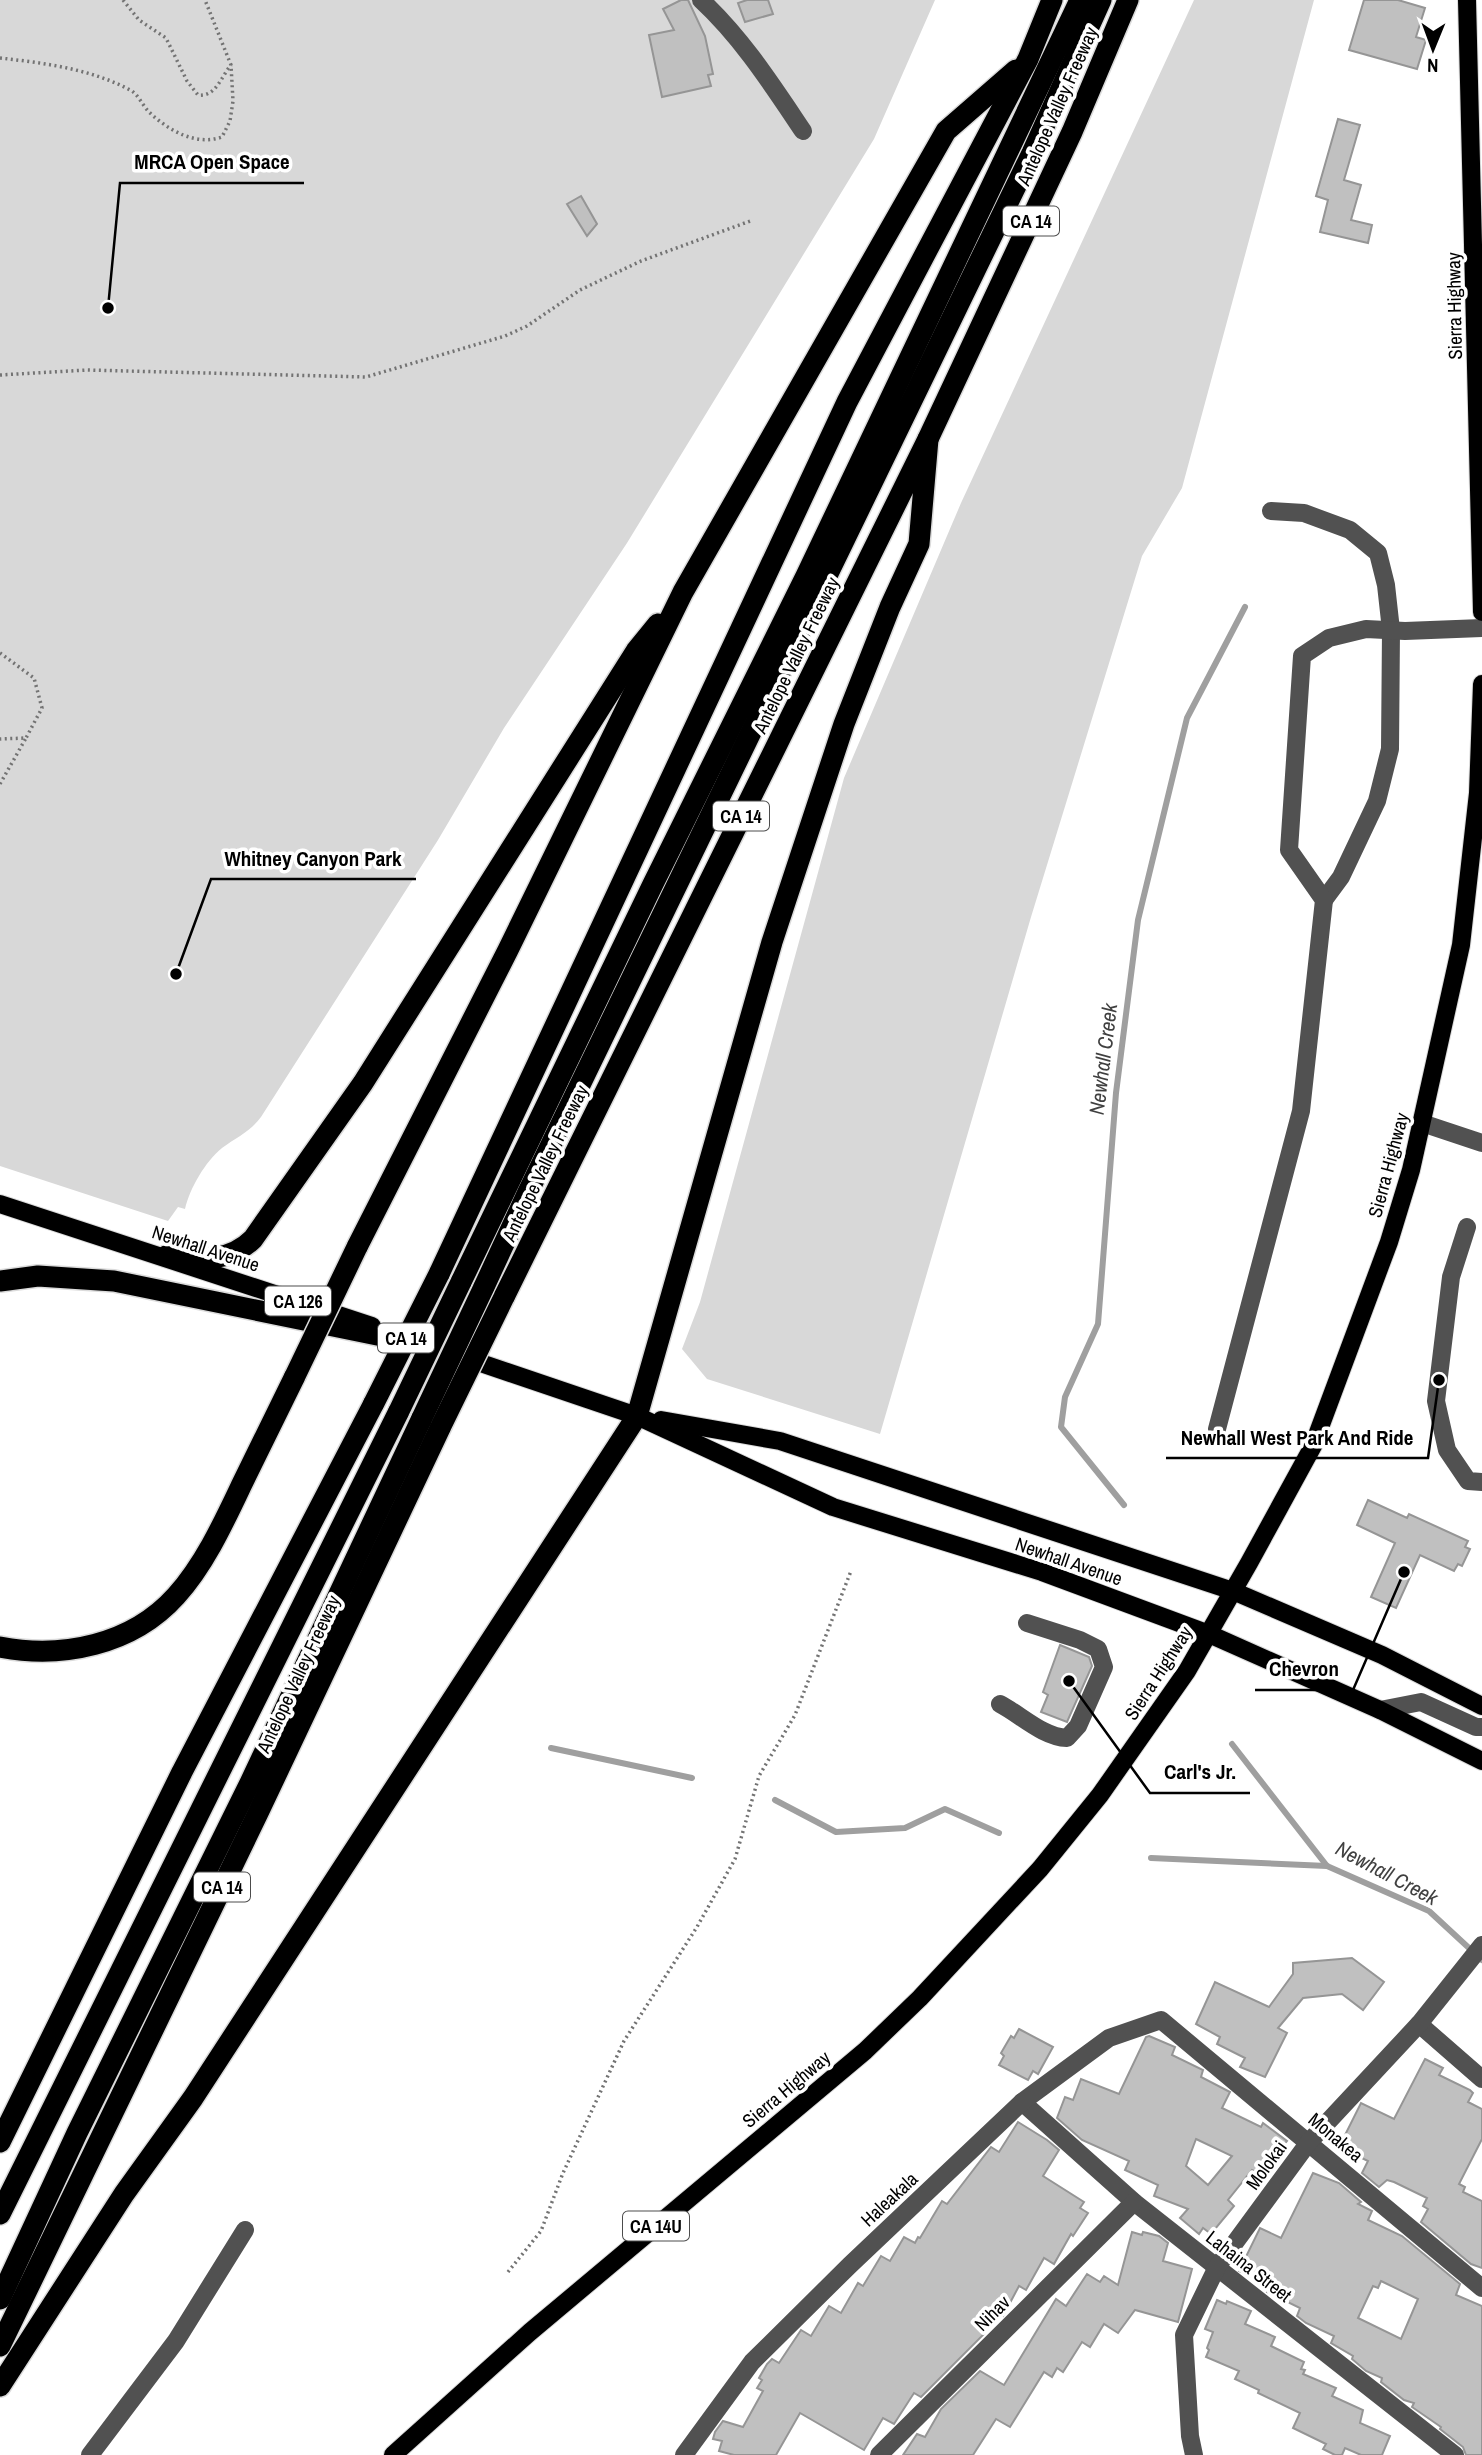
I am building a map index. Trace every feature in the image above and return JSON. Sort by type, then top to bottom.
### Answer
[{"type":"highway","name":"CA 14","points":[[0,2143],[182,1772],[439,1274],[847,402],[1028,59],[1052,0]]},
{"type":"highway","points":[[0,2214],[399,1411],[653,884],[806,576],[1080,0]]},
{"type":"highway","points":[[0,2299],[77,2133],[432,1422],[483,1289],[528,1192],[1032,153],[1101,0]]},
{"type":"highway","name":"Antelope Valley Freeway","points":[[0,2346],[247,1835],[432,1422],[504,1297],[928,439],[1072,132],[1128,0]]},
{"type":"highway","points":[[0,1647],[26,1652],[58,1651],[91,1646],[122,1635],[152,1618],[175,1597],[197,1569],[230,1509],[357,1247],[508,950],[683,592],[946,131],[1028,59]]},
{"type":"highway","points":[[0,2386],[124,2194],[193,2098],[637,1416],[772,942],[844,724],[919,544],[928,439]]},
{"type":"highway","points":[[166,1256],[210,1259],[228,1256],[243,1249],[253,1239],[363,1083],[636,651],[683,592]]},
{"type":"highway","points":[[0,1281],[38,1276],[114,1281],[431,1346]]},
{"type":"main road","name":"Sierra Highway","points":[[1467,0],[1482,612]]},
{"type":"main road","name":"Sierra Highway","points":[[393,2455],[530,2332],[864,2051],[920,1998],[1040,1869],[1100,1795],[1143,1737],[1209,1634],[1313,1446],[1389,1242],[1422,1123],[1461,945],[1478,793],[1482,684]]},
{"type":"main road","name":"Newhall Avenue","points":[[0,1204],[166,1256],[637,1416],[833,1507],[1042,1572],[1209,1634],[1380,1710],[1482,1760]]},
{"type":"main road","name":"Newhall Avenue","points":[[637,1416],[780,1441],[1233,1591],[1382,1655],[1482,1706]]},
{"type":"street","points":[[701,0],[725,22],[768,78],[803,131]]},
{"type":"street","points":[[1217,1429],[1301,1111],[1324,900],[1341,877],[1377,801],[1390,750],[1391,630],[1386,585],[1378,552],[1350,530],[1304,513],[1271,511]]},
{"type":"street","points":[[1324,900],[1289,850],[1302,656],[1329,638],[1366,629],[1405,631],[1482,628]]},
{"type":"street","points":[[1422,1123],[1482,1143]]},
{"type":"street","points":[[1466,1227],[1451,1278],[1436,1401],[1447,1450],[1468,1481],[1482,1482]]},
{"type":"street","points":[[1000,1704],[1019,1713],[1053,1737],[1067,1738],[1078,1726],[1104,1667],[1098,1649],[1080,1640],[1027,1623]]},
{"type":"street","points":[[1380,1710],[1421,1702],[1476,1727],[1482,1727]]},
{"type":"street","name":"Molokai","points":[[1194,2455],[1190,2436],[1184,2335],[1217,2267],[1309,2142],[1419,2024],[1482,1945]]},
{"type":"street","name":"Haleakala","points":[[684,2455],[752,2362],[1022,2102],[1109,2038],[1161,2020]]},
{"type":"street","name":"Monakea","points":[[1161,2020],[1482,2288]]},
{"type":"street","points":[[1419,2024],[1482,2079]]},
{"type":"street","name":"Lahaina Street","points":[[1022,2102],[1134,2202],[1455,2455]]},
{"type":"street","name":"Nihav","points":[[879,2455],[1134,2202]]},
{"type":"street","points":[[90,2455],[176,2341],[245,2230]]},
{"type":"path","points":[[123,0],[139,20],[166,38],[187,81],[198,95],[205,96],[217,88],[231,65]]},
{"type":"path","points":[[0,58],[87,73],[134,93],[149,111],[171,128],[190,138],[210,141],[222,137],[230,121],[233,101],[231,65],[205,0]]},
{"type":"path","points":[[0,375],[88,370],[366,377],[505,336],[527,326],[580,290],[641,261],[753,220]]},
{"type":"path","points":[[0,653],[34,678],[42,708],[0,784]]},
{"type":"path","points":[[0,739],[26,738]]},
{"type":"path","points":[[508,2272],[541,2231],[562,2173],[624,2041],[697,1927],[735,1859],[760,1776],[795,1715],[851,1571]]},
{"type":"shaded area","points":[[0,0],[935,0],[874,139],[627,543],[504,728],[438,840],[261,1117],[210,1160],[190,1193],[185,1209],[178,1207],[168,1221],[0,1166]]},
{"type":"shaded area","points":[[1194,0],[1314,0],[1182,488],[1142,556],[1031,917],[880,1434],[707,1379],[682,1349],[700,1302],[844,778],[961,503]]},
{"type":"building","points":[[681,0],[688,0],[705,36],[713,74],[708,75],[711,86],[662,97],[649,35],[674,30],[663,9]]},
{"type":"building","points":[[768,0],[773,14],[745,22],[738,3]]},
{"type":"building","points":[[1364,0],[1398,0],[1425,8],[1416,37],[1426,40],[1417,69],[1349,50]]},
{"type":"building","points":[[1338,119],[1360,125],[1344,180],[1361,185],[1351,220],[1372,225],[1368,243],[1320,232],[1328,200],[1316,196]]},
{"type":"building","points":[[581,196],[597,224],[587,236],[567,204]]},
{"type":"building","points":[[1368,1500],[1407,1518],[1409,1514],[1468,1541],[1465,1547],[1470,1549],[1462,1566],[1458,1564],[1454,1571],[1420,1555],[1396,1608],[1371,1597],[1395,1543],[1357,1525]]},
{"type":"building","points":[[1060,1645],[1089,1657],[1092,1666],[1067,1722],[1041,1712],[1048,1695],[1043,1692]]},
{"type":"building","points":[[1352,1958],[1384,1982],[1363,2010],[1342,1994],[1303,1998],[1278,2028],[1287,2033],[1265,2077],[1240,2067],[1245,2058],[1217,2044],[1220,2037],[1196,2024],[1215,1982],[1269,2007],[1293,1974],[1293,1963]]},
{"type":"building","points":[[1019,2029],[1053,2047],[1038,2074],[1033,2071],[1028,2080],[999,2065],[1004,2056],[1001,2053],[1011,2036],[1014,2038]]},
{"type":"building","points":[[1146,2037],[1175,2047],[1172,2055],[1203,2070],[1201,2077],[1230,2092],[1222,2108],[1261,2127],[1263,2123],[1287,2141],[1260,2174],[1252,2170],[1228,2200],[1234,2206],[1211,2234],[1203,2228],[1199,2234],[1180,2218],[1188,2209],[1154,2196],[1158,2185],[1125,2170],[1129,2161],[1082,2140],[1057,2118],[1065,2097],[1073,2100],[1081,2079],[1119,2094]],"holes":[[[1196,2139],[1232,2156],[1208,2185],[1186,2166]]]},
{"type":"building","points":[[1425,2059],[1443,2068],[1439,2075],[1470,2090],[1473,2093],[1468,2102],[1482,2109],[1482,2139],[1459,2184],[1465,2187],[1463,2192],[1482,2201],[1482,2268],[1471,2264],[1421,2222],[1428,2209],[1423,2206],[1427,2198],[1387,2180],[1379,2187],[1362,2173],[1368,2161],[1339,2147],[1361,2103],[1394,2119]]},
{"type":"building","points":[[1018,2122],[1059,2150],[1043,2176],[1084,2202],[1080,2208],[1088,2213],[1073,2236],[1071,2234],[1054,2264],[1044,2258],[1026,2290],[1019,2286],[1003,2316],[995,2314],[985,2333],[921,2397],[914,2393],[894,2424],[883,2418],[864,2450],[800,2413],[776,2455],[734,2455],[719,2451],[722,2441],[713,2439],[715,2432],[723,2421],[743,2427],[763,2391],[757,2388],[767,2364],[772,2359],[779,2363],[801,2330],[811,2336],[829,2306],[841,2313],[858,2283],[863,2286],[881,2256],[890,2261],[904,2237],[915,2243],[942,2201],[947,2204],[991,2147],[999,2152]]},
{"type":"building","points":[[1313,2173],[1339,2183],[1361,2202],[1358,2204],[1372,2211],[1368,2220],[1402,2236],[1460,2284],[1456,2295],[1482,2306],[1482,2455],[1466,2455],[1463,2447],[1440,2429],[1441,2427],[1412,2407],[1414,2403],[1404,2400],[1381,2382],[1382,2378],[1366,2371],[1352,2359],[1353,2356],[1331,2343],[1334,2336],[1297,2316],[1300,2308],[1267,2292],[1269,2284],[1239,2271],[1260,2228],[1281,2238]],"holes":[[[1381,2281],[1418,2299],[1401,2339],[1358,2318],[1373,2286],[1378,2288]]]},
{"type":"building","points":[[1132,2232],[1159,2236],[1168,2243],[1163,2261],[1192,2269],[1178,2322],[1135,2310],[1118,2333],[1104,2324],[1090,2347],[1082,2342],[1063,2372],[1057,2368],[1052,2377],[1044,2372],[1010,2427],[996,2419],[973,2455],[903,2455],[917,2434],[925,2437],[941,2409],[980,2371],[1004,2385],[1056,2299],[1066,2306],[1087,2274],[1100,2282],[1104,2276],[1118,2285]]},
{"type":"building","points":[[1217,2300],[1226,2304],[1227,2301],[1251,2311],[1245,2324],[1275,2337],[1271,2346],[1304,2362],[1301,2369],[1305,2370],[1303,2374],[1336,2388],[1332,2396],[1363,2410],[1360,2423],[1390,2436],[1382,2455],[1361,2455],[1345,2448],[1342,2455],[1335,2455],[1323,2449],[1326,2444],[1293,2428],[1300,2413],[1235,2379],[1239,2371],[1206,2357],[1213,2332],[1205,2329]]},
{"type":"waterway","name":"Newhall Creek","points":[[1124,1505],[1061,1427],[1065,1397],[1098,1324],[1116,1093],[1138,920],[1187,718],[1245,607]]},
{"type":"waterway","name":"Newhall Creek","points":[[1232,1744],[1327,1866],[1429,1911],[1482,1960]]},
{"type":"waterway","points":[[551,1748],[692,1778]]},
{"type":"waterway","points":[[775,1800],[836,1832],[905,1828],[945,1809],[999,1833]]},
{"type":"waterway","points":[[1151,1858],[1327,1866]]},
{"type":"place","name":"MRCA Open Space","points":[[108,308]]},
{"type":"place","name":"Whitney Canyon Park","points":[[176,974]]},
{"type":"place","name":"Newhall West Park And Ride","points":[[1439,1380]]},
{"type":"place","name":"Chevron","points":[[1404,1572]]},
{"type":"place","name":"Carl's Jr.","points":[[1069,1681]]}]
